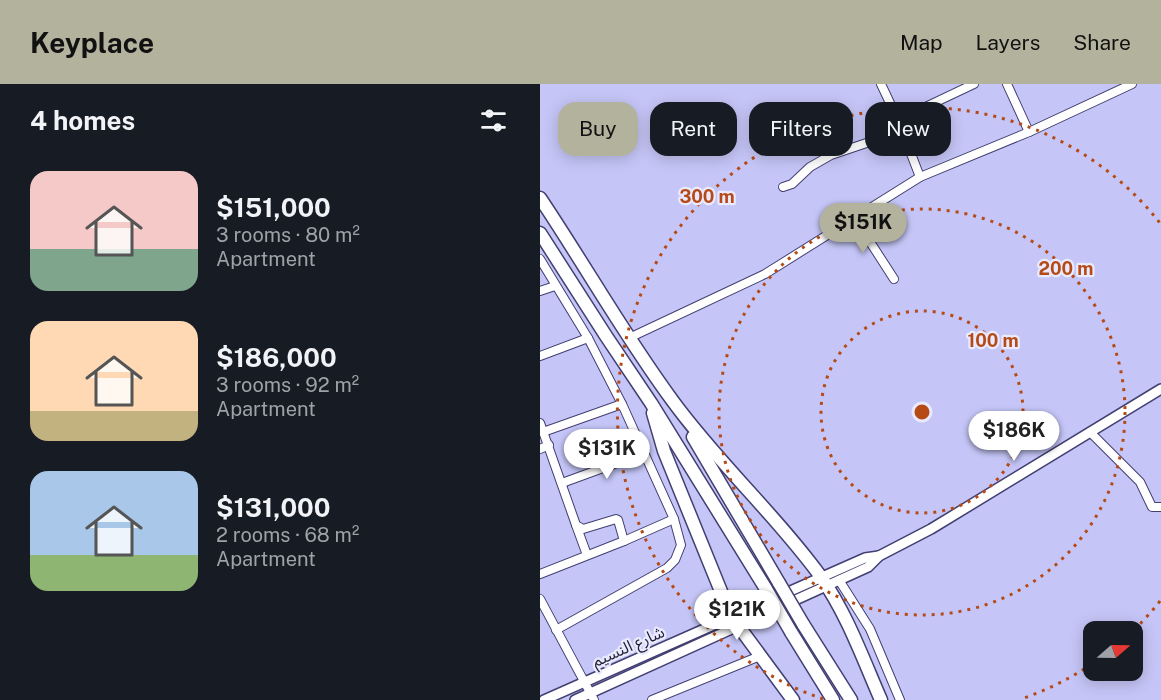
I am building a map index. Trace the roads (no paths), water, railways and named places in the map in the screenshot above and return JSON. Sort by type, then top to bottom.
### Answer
[{"type":"highway","points":[[540,198],[629,338],[672,400],[824,582],[854,640],[880,700]]},
{"type":"highway","points":[[540,233],[651,403],[834,700]]},
{"type":"highway","points":[[672,400],[803,624],[851,700]]},
{"type":"highway","points":[[651,403],[664,451],[734,621],[793,700]]},
{"type":"street","points":[[881,84],[890,102]]},
{"type":"street","points":[[936,102],[974,84]]},
{"type":"street","points":[[1007,84],[1029,132]]},
{"type":"street","points":[[629,338],[765,273],[920,177],[1029,132],[1132,84]]},
{"type":"street","points":[[783,187],[792,184],[810,167],[831,156],[865,144]]},
{"type":"street","points":[[912,156],[920,177]]},
{"type":"street","points":[[855,217],[894,279]]},
{"type":"street","points":[[540,259],[588,338],[622,404],[674,519],[681,544],[675,560],[667,567],[556,630]]},
{"type":"street","points":[[540,291],[555,286]]},
{"type":"street","points":[[540,356],[588,338]]},
{"type":"street","points":[[879,556],[931,529],[1161,388]]},
{"type":"street","points":[[543,432],[622,404]]},
{"type":"street","points":[[540,423],[587,555]]},
{"type":"street","points":[[1090,432],[1140,482],[1152,507],[1161,507]]},
{"type":"street","points":[[540,449],[549,446]]},
{"type":"street","points":[[562,483],[644,453]]},
{"type":"street","points":[[576,525],[583,529],[616,519],[624,541]]},
{"type":"street","points":[[540,574],[674,519]]},
{"type":"street","name":"شارع النسيم","points":[[544,700],[824,582],[865,558],[879,556]]},
{"type":"street","name":"شارع النسيم","points":[[824,582],[840,580],[868,567],[879,556]]},
{"type":"street","points":[[840,580],[870,629],[900,700]]},
{"type":"street","points":[[540,599],[592,696]]},
{"type":"street","name":"شارع النسيم","points":[[575,700],[592,696],[734,621]]},
{"type":"street","points":[[652,700],[760,656]]}]
